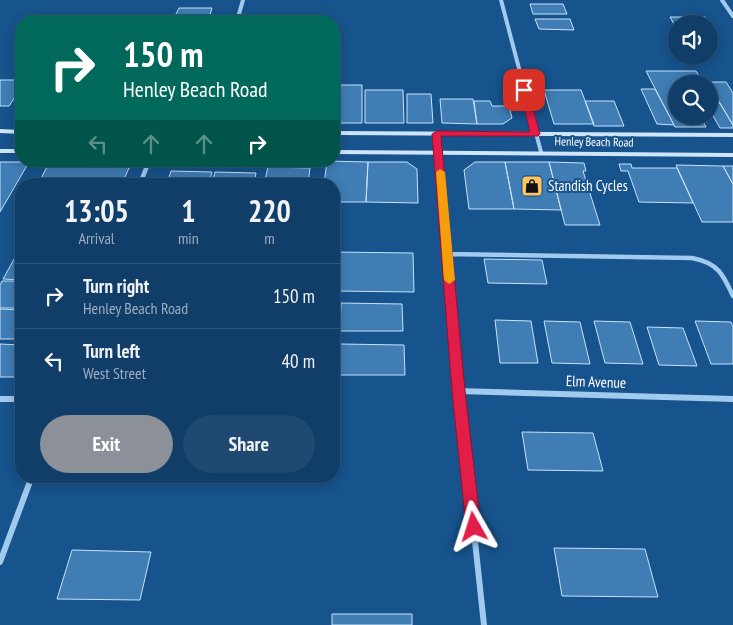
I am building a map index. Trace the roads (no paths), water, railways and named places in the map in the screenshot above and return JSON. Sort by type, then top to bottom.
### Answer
[{"type":"main road","points":[[0,131],[15,132]]},
{"type":"main road","name":"Henley Beach Road","points":[[340,133],[733,135]]},
{"type":"main road","points":[[0,150],[15,151]]},
{"type":"main road","name":"Henley Beach Road","points":[[340,152],[540,152],[733,155]]},
{"type":"street","points":[[239,15],[243,0]]},
{"type":"street","points":[[501,0],[540,152]]},
{"type":"street","points":[[722,0],[733,16]]},
{"type":"street","points":[[437,134],[458,391],[484,625]]},
{"type":"street","points":[[447,254],[692,258],[712,263],[725,279],[733,296]]},
{"type":"street","name":"Elm Avenue","points":[[458,391],[733,399]]},
{"type":"street","points":[[0,399],[15,399]]},
{"type":"street","points":[[0,562],[29,483]]},
{"type":"place","name":"Standish Cycles","points":[[532,186]]}]
